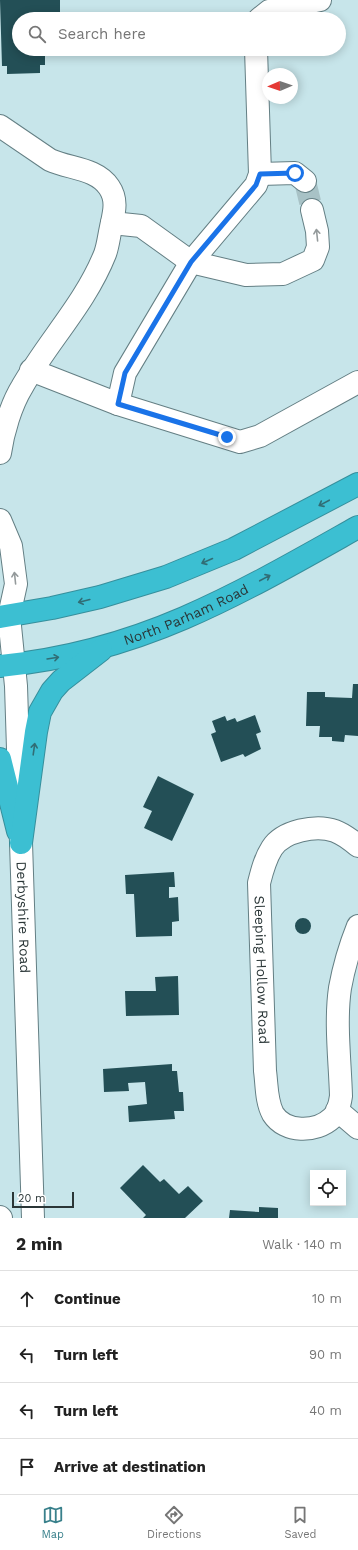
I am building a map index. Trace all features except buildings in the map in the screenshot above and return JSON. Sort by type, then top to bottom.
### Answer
[{"type":"highway","points":[[3,613],[52,608],[106,595],[166,577],[200,564],[271,531],[358,484]]},
{"type":"highway","name":"North Parham Road","points":[[7,665],[61,657],[108,645],[162,627],[212,605],[260,581],[358,527]]},
{"type":"highway","points":[[21,843],[40,712],[52,691],[61,681],[108,645]]},
{"type":"highway","points":[[0,759],[21,843]]},
{"type":"street","points":[[268,12],[320,0]]},
{"type":"street","points":[[118,404],[125,373],[191,262],[256,185],[260,174],[256,56]]},
{"type":"street","points":[[0,126],[50,160],[59,164],[90,171],[101,178],[109,186],[116,203],[105,253],[92,281],[77,307],[31,370],[20,389],[6,426],[0,453]]},
{"type":"street","points":[[260,174],[295,173],[305,181]]},
{"type":"street","points":[[112,223],[141,226],[191,262],[246,275],[283,274],[313,260],[318,247],[317,231],[312,210]]},
{"type":"street","points":[[31,370],[118,404],[240,442],[260,436],[358,382]]},
{"type":"street","name":"Derbyshire Road","points":[[0,520],[11,546],[16,584],[3,613],[21,843],[33,1218]]},
{"type":"street","name":"Sleeping Hollow Road","points":[[337,1110],[333,1118],[326,1123],[313,1128],[299,1129],[284,1124],[274,1115],[268,1099],[265,1071],[259,883],[264,863],[273,847],[285,836],[297,831],[308,829],[329,829],[336,831],[358,846]]},
{"type":"street","points":[[358,926],[345,963],[340,990],[339,1023],[341,1096],[337,1110],[358,1128]]},
{"type":"tunnel","points":[[305,181],[312,210]]},
{"type":"route","points":[[227,437],[118,404],[125,373],[191,262],[256,185],[260,174],[295,173]]}]
